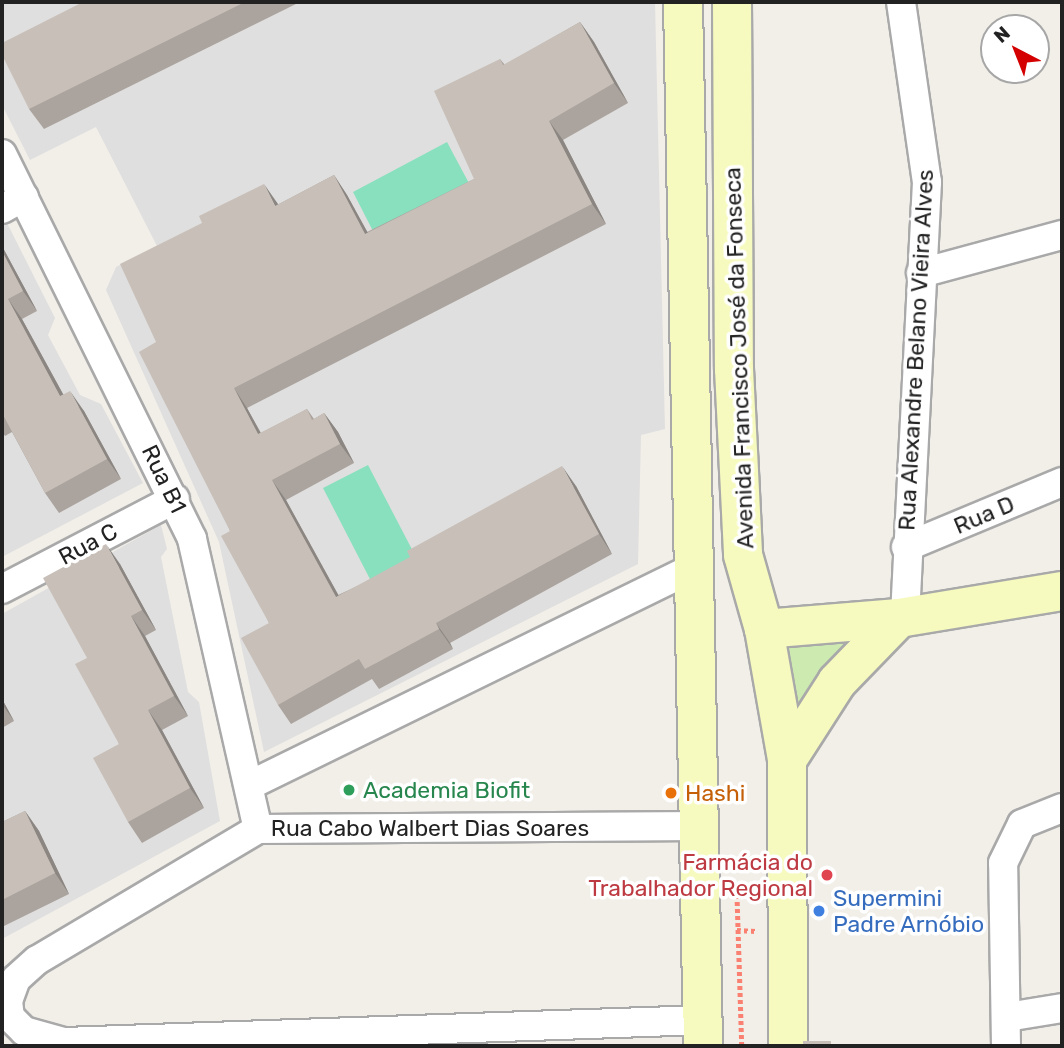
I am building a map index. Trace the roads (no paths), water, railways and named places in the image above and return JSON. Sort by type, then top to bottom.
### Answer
[{"type":"main road","name":"Avenida Francisco José da Fonseca","points":[[683,2],[703,1033]]},
{"type":"main road","name":"Avenida Francisco José da Fonseca","points":[[732,2],[734,369],[743,555],[764,628],[788,760],[786,934],[789,1046]]},
{"type":"main road","points":[[764,628],[902,617],[1062,591]]},
{"type":"main road","points":[[788,760],[837,682],[902,617]]},
{"type":"street","name":"Rua Alexandre Belano Vieira Alves","points":[[901,2],[925,154],[902,617]]},
{"type":"street","name":"Rua B1","points":[[2,154],[13,203],[175,499],[192,539],[258,829]]},
{"type":"street","points":[[920,273],[1062,235]]},
{"type":"street","name":"Rua D","points":[[906,547],[1062,482]]},
{"type":"street","name":"Rua C","points":[[2,589],[175,499]]},
{"type":"street","points":[[250,785],[693,568]]},
{"type":"street","points":[[1006,1046],[1003,863],[1022,824],[1062,808]]},
{"type":"street","name":"Rua Cabo Walbert Dias Soares","points":[[700,826],[258,829],[37,960],[16,979],[8,1001],[10,1017],[24,1031],[64,1041],[703,1033]]},
{"type":"street","points":[[1007,1017],[1062,1008]]},
{"type":"place","name":"Academia Biofit","points":[[349,790]]},
{"type":"place","name":"Hashi","points":[[671,793]]},
{"type":"place","name":"Farmácia do Trabalhador Regional","points":[[827,875]]},
{"type":"place","name":"Supermini Padre Arnóbio","points":[[819,911]]}]
